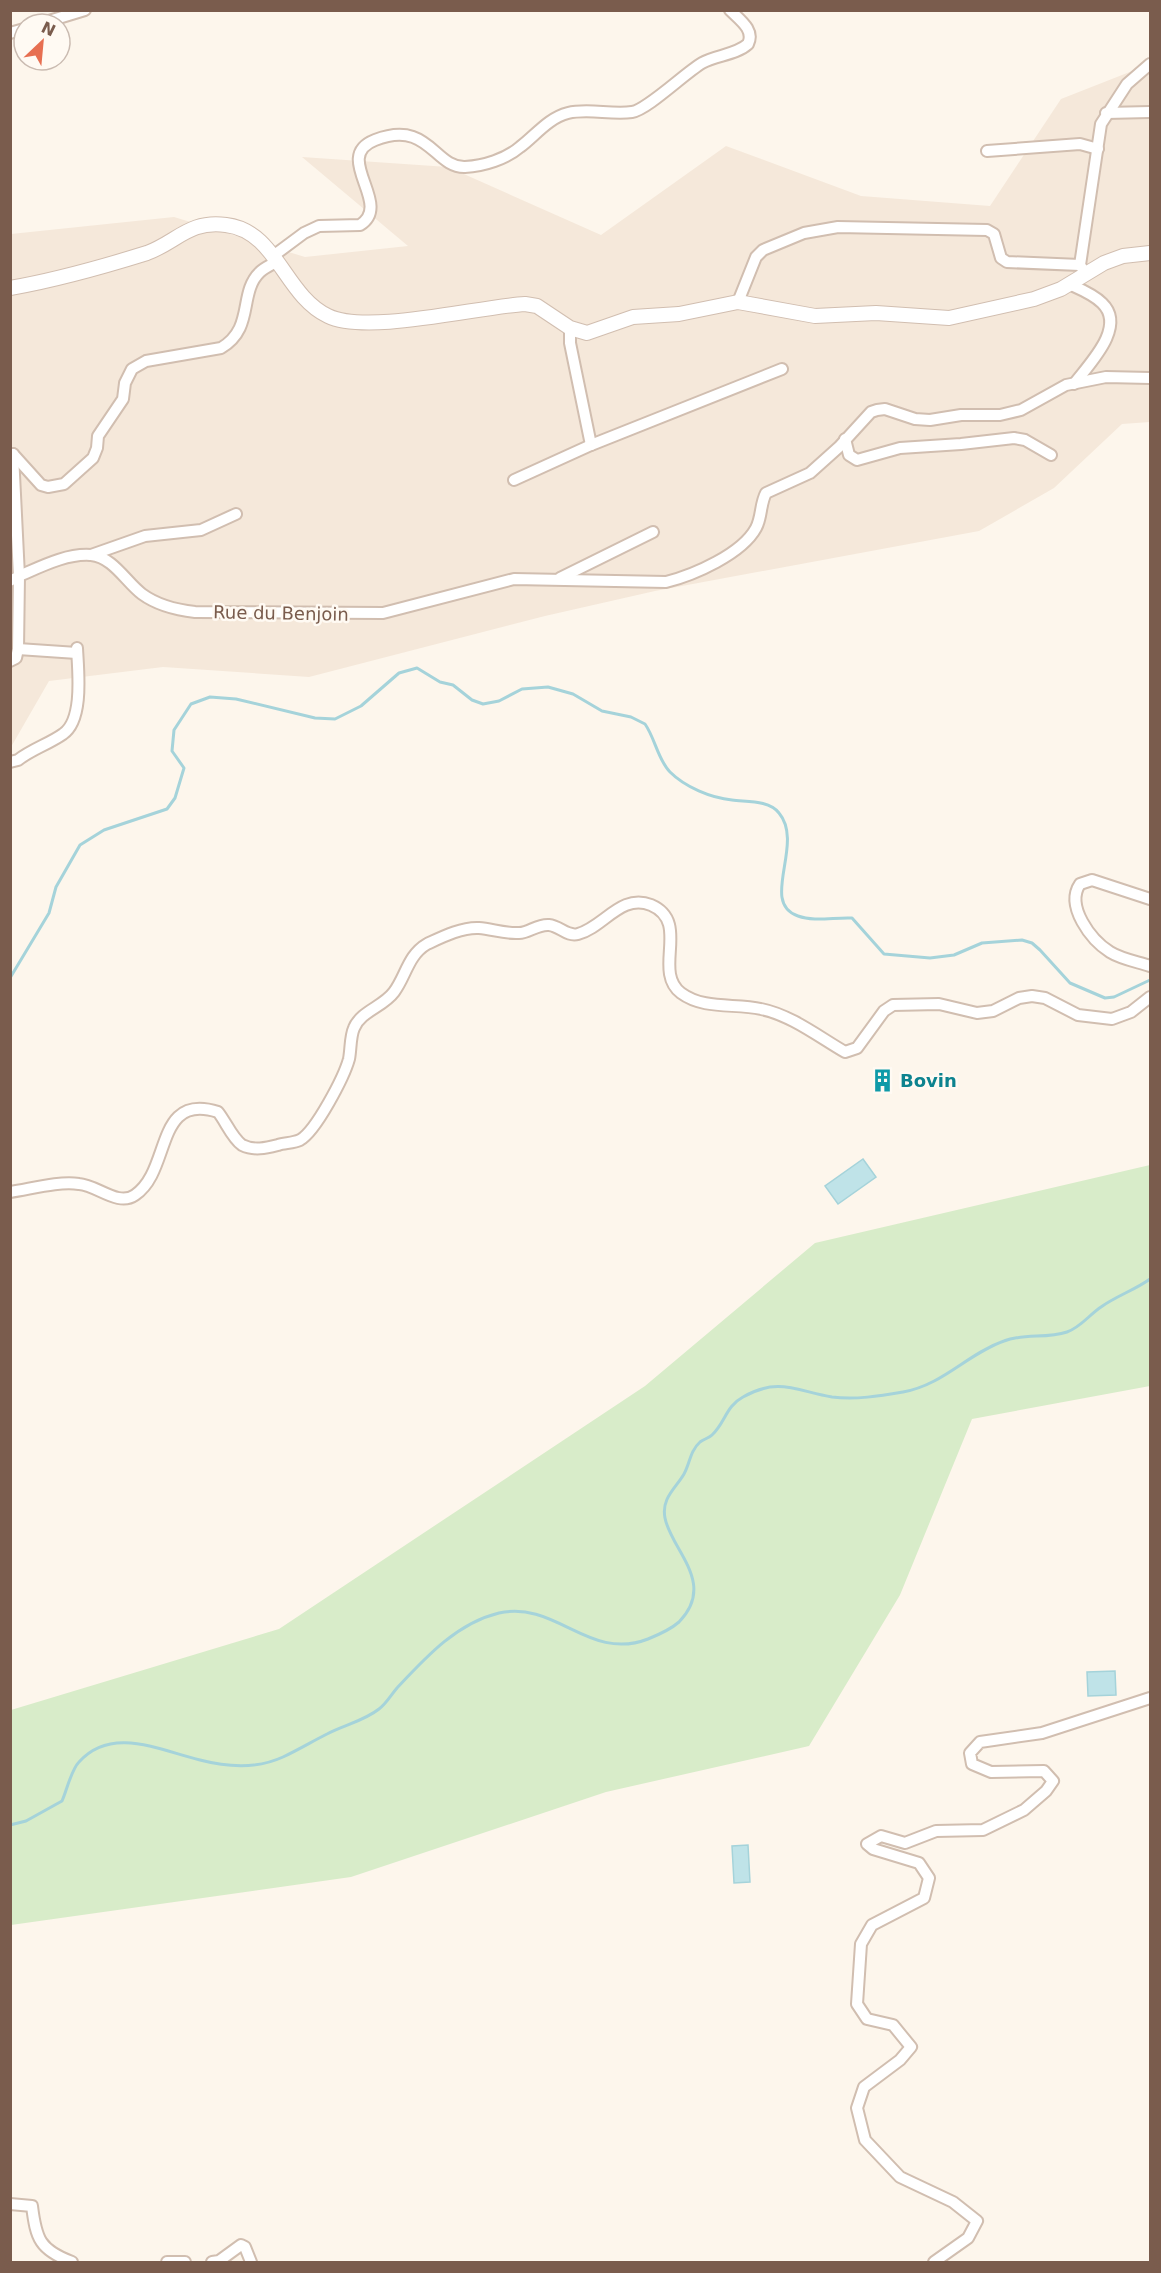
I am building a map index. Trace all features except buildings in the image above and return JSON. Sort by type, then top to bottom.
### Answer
[{"type":"street","points":[[12,452],[41,484],[48,487],[64,484],[93,458],[98,436],[123,399],[128,375],[132,369],[146,361],[221,348],[230,342],[240,329],[252,285],[259,272],[312,229],[319,226],[360,225],[366,222],[370,211],[370,200],[357,163],[358,156],[368,144],[391,135],[419,138],[448,161],[467,167],[511,154],[532,135],[568,113],[637,111],[704,62],[748,44],[751,38],[749,30],[730,10]]},
{"type":"street","points":[[10,288],[42,283],[149,252],[195,226],[208,224],[244,229],[257,236],[305,300],[315,309],[340,321],[354,323],[525,304],[546,310],[570,327],[587,333],[633,317],[679,314],[738,302],[815,316],[876,313],[949,318],[1034,299],[1069,284],[1083,269],[1101,124],[1126,84],[1150,64]]},
{"type":"street","points":[[1106,113],[1150,112]]},
{"type":"street","points":[[987,151],[1080,144],[1098,149]]},
{"type":"street","points":[[738,302],[756,257],[763,250],[804,233],[838,227],[987,230],[994,234],[1001,258],[1007,262],[1083,269],[1123,256],[1150,253]]},
{"type":"street","points":[[1069,284],[1104,304],[1111,321],[1107,338],[1074,384]]},
{"type":"street","points":[[570,327],[570,343],[591,446]]},
{"type":"street","points":[[514,480],[591,446],[782,369]]},
{"type":"street","name":"Rue du Benjoin","points":[[91,555],[110,563],[135,588],[154,601],[195,612],[383,613],[514,579],[560,578],[586,582],[666,582],[678,579],[730,554],[755,529],[766,492],[810,473],[871,412],[885,409],[930,420],[961,415],[1008,414],[1021,410],[1054,389],[1106,377],[1150,378]]},
{"type":"street","points":[[845,439],[849,455],[857,460],[900,448],[1014,438],[1025,440],[1051,455]]},
{"type":"street","points":[[10,662],[16,658],[18,649],[12,452]]},
{"type":"street","points":[[15,579],[69,558],[91,555],[145,536],[201,530],[236,514]]},
{"type":"street","name":"Rue du Benjoin","points":[[560,578],[653,532]]},
{"type":"street","points":[[10,762],[18,760],[66,733],[73,723],[76,712],[77,651],[18,649]]},
{"type":"street","points":[[1150,899],[1092,880],[1080,884],[1075,897],[1078,912],[1091,935],[1110,952],[1150,966]]},
{"type":"street","points":[[10,1192],[79,1184],[119,1198],[133,1197],[149,1182],[157,1168],[172,1122],[196,1108],[218,1112],[236,1139],[251,1148],[259,1149],[300,1140],[312,1129],[348,1062],[353,1029],[357,1022],[390,997],[412,957],[425,945],[469,928],[508,934],[523,933],[532,928],[552,925],[569,933],[578,934],[621,906],[643,902],[662,913],[668,922],[672,939],[670,973],[673,983],[682,993],[704,1003],[761,1009],[808,1029],[845,1052],[857,1048],[884,1011],[892,1005],[939,1004],[977,1013],[993,1011],[1019,998],[1032,996],[1045,998],[1077,1015],[1112,1019],[1131,1012],[1150,997]]},
{"type":"street","points":[[934,2262],[968,2238],[977,2221],[952,2202],[900,2177],[865,2140],[857,2108],[864,2087],[900,2060],[911,2047],[893,2025],[867,2019],[857,2004],[861,1944],[872,1925],[924,1898],[928,1878],[920,1863],[873,1850],[867,1844],[881,1836],[905,1844],[936,1831],[983,1830],[1024,1810],[1046,1791],[1053,1781],[1044,1771],[991,1772],[972,1764],[970,1753],[980,1742],[1042,1733],[1150,1698]]},
{"type":"street","points":[[10,2204],[32,2206],[35,2231],[48,2252],[72,2262]]},
{"type":"street","points":[[212,2262],[219,2261],[240,2246],[245,2247],[251,2262]]},
{"type":"street","points":[[167,2262],[185,2262]]},
{"type":"shaded area","points":[[1150,64],[1150,422],[1122,424],[1054,488],[979,531],[655,591],[545,616],[309,677],[163,667],[49,681],[11,747],[11,234],[174,217],[305,257],[408,246],[302,157],[448,167],[601,235],[726,146],[861,196],[990,206],[1061,99]]},
{"type":"green space","points":[[1150,1165],[1150,1386],[972,1419],[900,1595],[809,1746],[606,1792],[351,1877],[11,1925],[11,1710],[279,1629],[645,1386],[815,1243]]},
{"type":"water","points":[[863,1159],[876,1177],[838,1204],[825,1186]]},
{"type":"water","points":[[1115,1671],[1116,1695],[1088,1696],[1087,1672]]},
{"type":"water","points":[[748,1845],[750,1882],[734,1883],[732,1846]]},
{"type":"waterway","points":[[10,978],[49,913],[56,887],[80,845],[104,830],[167,809],[175,798],[184,768],[172,751],[174,730],[191,704],[210,697],[236,699],[315,718],[335,719],[361,706],[399,673],[417,668],[440,682],[453,685],[472,700],[483,704],[499,701],[522,689],[548,687],[573,694],[602,711],[631,717],[645,724],[666,767],[683,782],[716,797],[764,804],[779,813],[786,826],[782,899],[787,909],[798,916],[811,919],[852,918],[884,954],[930,958],[954,955],[982,943],[1022,940],[1032,943],[1040,950],[1070,983],[1105,998],[1114,997],[1150,980]]},
{"type":"waterway","points":[[10,1825],[26,1821],[62,1801],[71,1775],[79,1762],[92,1751],[106,1745],[137,1744],[231,1765],[263,1764],[283,1757],[373,1713],[384,1705],[408,1676],[443,1643],[469,1625],[499,1613],[519,1611],[538,1615],[608,1643],[627,1644],[660,1634],[679,1622],[690,1608],[694,1594],[689,1567],[665,1518],[665,1505],[684,1474],[692,1453],[702,1441],[711,1436],[737,1401],[755,1391],[777,1387],[850,1398],[885,1395],[917,1388],[943,1376],[978,1353],[1004,1341],[1019,1337],[1059,1334],[1072,1330],[1107,1303],[1150,1279]]},
{"type":"place","name":"Bovin","points":[[882,1080]]}]
